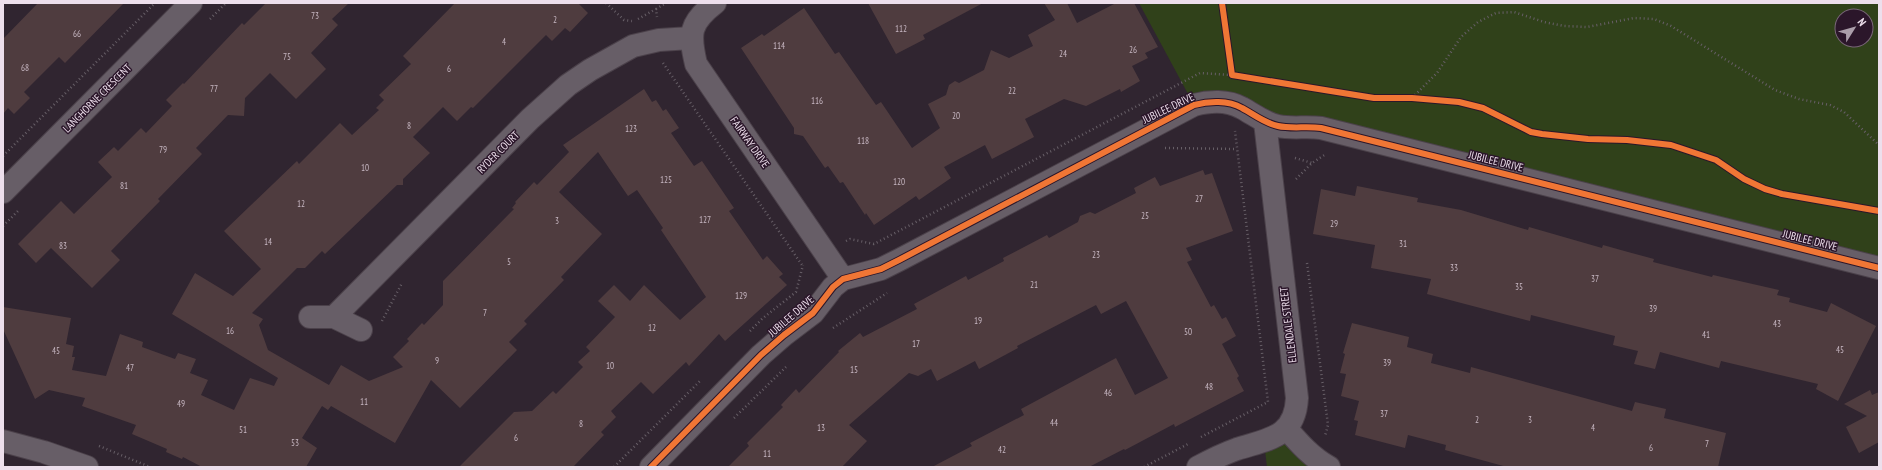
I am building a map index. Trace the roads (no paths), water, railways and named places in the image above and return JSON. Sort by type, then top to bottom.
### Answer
[{"type":"street","name":"LANGHORNE CRESCENT","points":[[3,192],[191,3]]},
{"type":"street","points":[[690,38],[699,18],[715,3]]},
{"type":"street","name":"FAIRWAY DRIVE","points":[[690,38],[696,64],[704,77],[843,278]]},
{"type":"street","name":"RYDER COURT","points":[[334,317],[530,119],[568,85],[590,70],[633,46],[659,40],[690,38]]},
{"type":"street","name":"JUBILEE DRIVE","points":[[651,467],[761,356],[784,335],[813,313],[833,287],[843,278],[881,269],[1194,105],[1214,102],[1234,105],[1265,122],[1287,128],[1308,126],[1321,128],[1879,268]]},
{"type":"street","name":"ELLENDALE STREET","points":[[1198,467],[1223,454],[1271,440],[1286,428],[1294,419],[1297,398],[1265,122]]},
{"type":"street","points":[[310,317],[334,317],[361,330]]},
{"type":"street","points":[[1286,428],[1319,462],[1329,467]]},
{"type":"street","points":[[3,441],[44,452],[87,467]]}]
